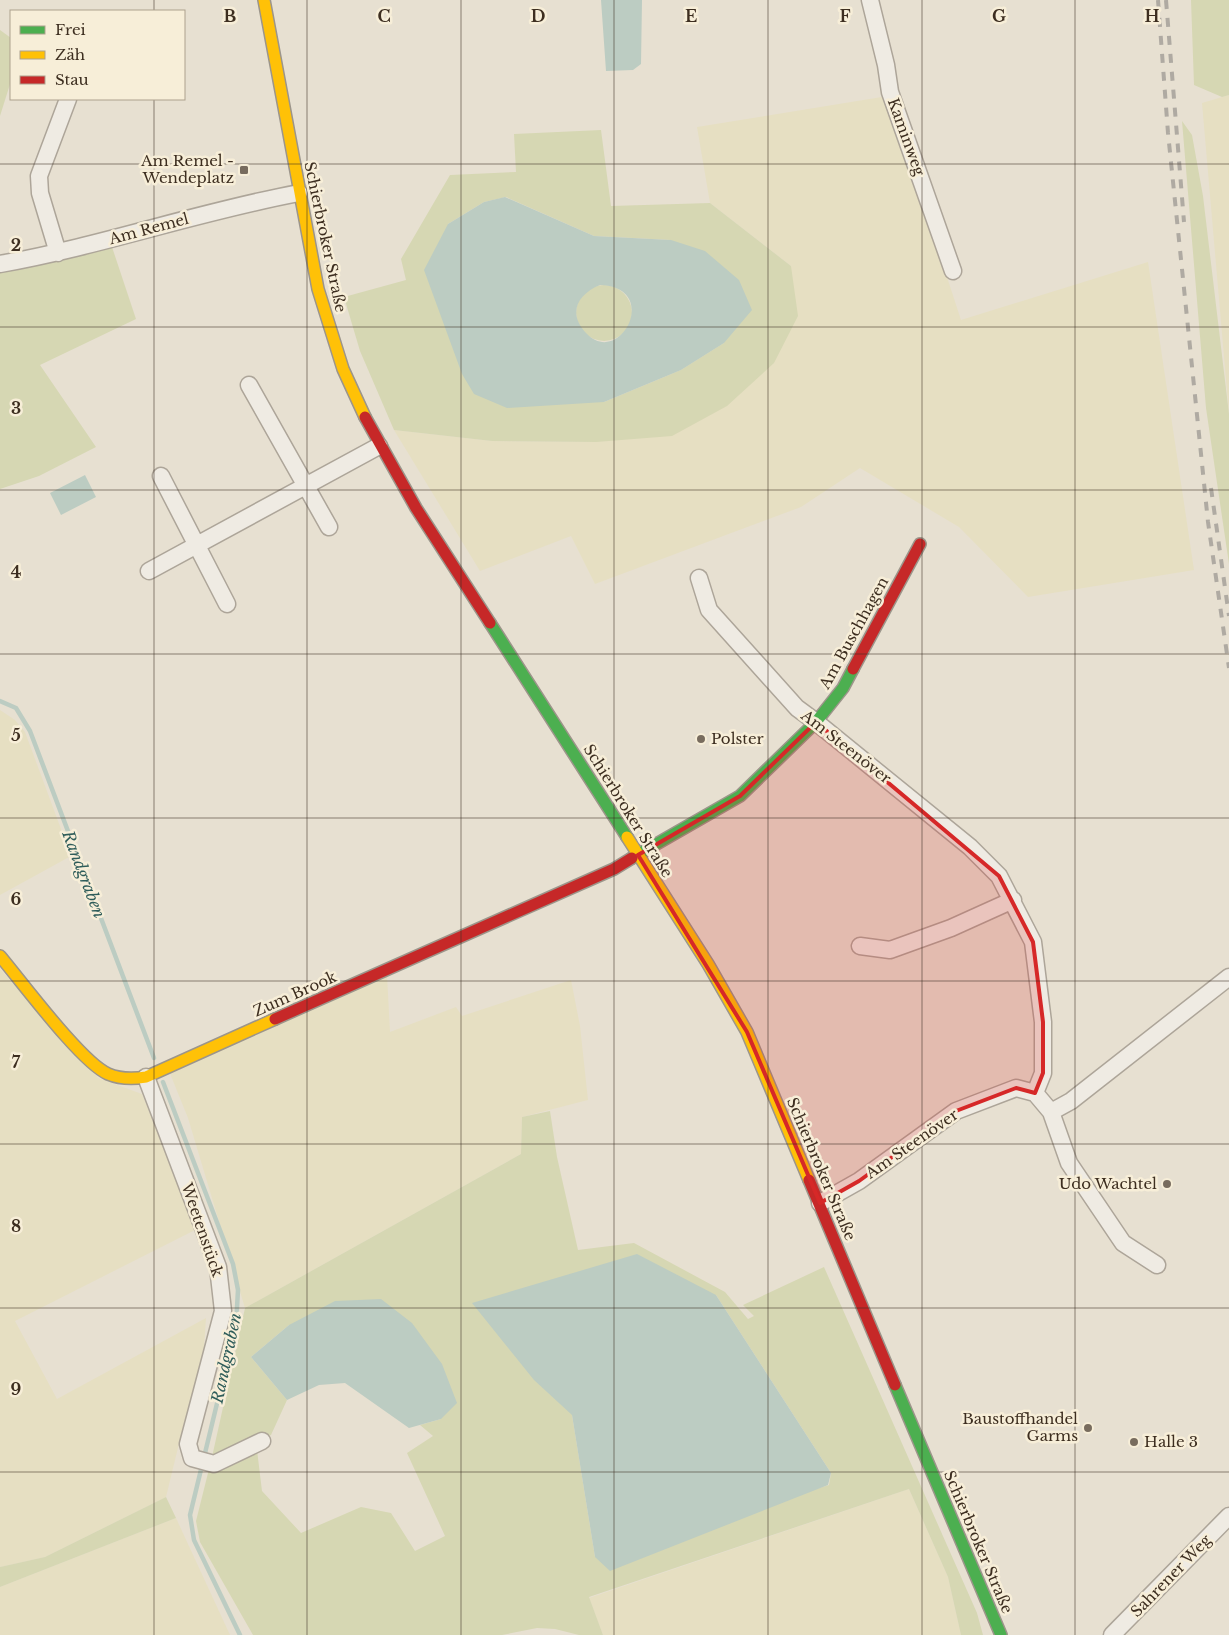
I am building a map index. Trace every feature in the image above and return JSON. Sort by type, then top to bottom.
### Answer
[{"type":"main road","name":"Schierbroker Straße","points":[[264,0],[298,192],[318,289],[343,369],[380,446],[416,508],[708,964],[747,1032],[1001,1635]]},
{"type":"main road","name":"Am Buschhagen","points":[[638,855],[740,796],[816,722],[843,688],[920,544]]},
{"type":"main road","name":"Zum Brook","points":[[0,956],[72,1042],[97,1067],[109,1074],[133,1079],[146,1077],[614,870],[638,855]]},
{"type":"street","name":"Kaminweg","points":[[870,0],[886,65],[890,92],[953,271]]},
{"type":"street","points":[[58,253],[40,193],[39,176],[68,100]]},
{"type":"street","name":"Am Remel","points":[[0,264],[58,253],[262,199],[298,192]]},
{"type":"street","points":[[249,385],[329,527]]},
{"type":"street","points":[[149,570],[380,446]]},
{"type":"street","points":[[162,476],[227,604]]},
{"type":"street","name":"Am Steenöver","points":[[699,578],[709,610],[796,708],[816,722],[970,847],[999,876],[1033,942],[1043,1022],[1043,1073],[1035,1093],[1016,1088],[956,1111],[860,1181],[820,1203]]},
{"type":"street","points":[[860,946],[890,950],[951,928],[1013,900]]},
{"type":"street","points":[[1051,1112],[1071,1101],[1229,977]]},
{"type":"street","name":"Weetenstück","points":[[146,1077],[218,1266],[223,1311],[188,1444],[192,1458],[214,1464],[262,1441]]},
{"type":"street","points":[[1035,1093],[1051,1112],[1069,1163],[1123,1243],[1157,1265]]},
{"type":"street","name":"Sahrener Weg","points":[[1112,1635],[1229,1516]]},
{"type":"highlighted area","points":[[816,722],[999,876],[1033,942],[1043,1022],[1043,1073],[1035,1093],[1016,1088],[956,1111],[859,1181],[820,1203],[747,1032],[638,855],[740,796]]},
{"type":"shaded area","points":[[601,0],[642,0],[641,64],[633,70],[606,71]]},
{"type":"shaded area","points":[[1229,95],[1229,414],[1202,103]]},
{"type":"shaded area","points":[[888,96],[961,320],[1148,262],[1194,570],[1028,597],[959,527],[860,468],[801,507],[595,584],[571,536],[480,571],[394,430],[492,441],[596,442],[791,266],[710,203],[697,127]]},
{"type":"shaded area","points":[[505,197],[594,236],[671,240],[705,251],[739,280],[752,310],[724,343],[681,370],[604,402],[507,408],[474,394],[462,374],[424,270],[448,224],[484,202]],"holes":[[[600,285],[619,289],[629,298],[632,311],[629,323],[622,334],[611,341],[599,341],[586,333],[580,326],[576,311],[578,305],[586,293]]]},
{"type":"shaded area","points":[[85,475],[96,497],[61,515],[50,493]]},
{"type":"shaded area","points":[[0,710],[15,720],[25,732],[71,856],[0,895]]},
{"type":"shaded area","points":[[0,969],[98,1078],[142,1094],[197,1229],[15,1321],[57,1399],[206,1318],[203,1362],[184,1423],[166,1497],[45,1557],[0,1567]]},
{"type":"shaded area","points":[[387,975],[390,1032],[456,1007],[462,1016],[571,980],[580,1026],[588,1100],[522,1117],[521,1154],[245,1308],[188,1118],[169,1071]]},
{"type":"shaded area","points":[[637,1254],[716,1295],[831,1473],[828,1485],[610,1571],[595,1557],[572,1415],[534,1380],[472,1303]]},
{"type":"shaded area","points":[[381,1299],[412,1323],[442,1364],[457,1403],[441,1419],[409,1428],[345,1383],[319,1385],[287,1400],[251,1357],[289,1325],[335,1301]]},
{"type":"shaded area","points":[[909,1489],[948,1577],[961,1635],[603,1635],[589,1598]]},
{"type":"shaded area","points":[[176,1518],[230,1635],[0,1635],[0,1587]]},
{"type":"green space","points":[[1191,0],[1229,0],[1229,95],[1222,97],[1194,85]]},
{"type":"green space","points":[[0,30],[10,37],[10,84],[0,116]]},
{"type":"green space","points":[[1182,121],[1192,135],[1203,196],[1229,414],[1229,564],[1206,408]]},
{"type":"green space","points":[[601,130],[611,206],[710,203],[791,266],[798,316],[774,363],[727,406],[672,436],[596,442],[492,441],[394,430],[360,351],[344,297],[406,280],[401,259],[450,175],[516,172],[514,134]],"holes":[[[506,197],[594,236],[671,240],[724,343],[681,370],[604,402],[448,224],[484,202]]]},
{"type":"green space","points":[[112,247],[136,319],[40,365],[96,447],[39,476],[0,489],[0,273]]},
{"type":"green space","points":[[604,285],[615,287],[624,293],[630,302],[632,313],[630,324],[624,333],[615,339],[604,341],[593,339],[584,333],[578,324],[576,313],[578,302],[584,293],[593,287]]},
{"type":"green space","points":[[550,1111],[557,1157],[578,1250],[634,1243],[725,1292],[748,1319],[754,1316],[743,1305],[824,1267],[977,1613],[983,1635],[961,1635],[948,1577],[909,1489],[589,1597],[603,1635],[579,1635],[555,1629],[537,1628],[502,1635],[253,1635],[200,1542],[196,1521],[209,1469],[257,1450],[262,1491],[301,1533],[361,1507],[391,1513],[415,1551],[445,1536],[407,1453],[433,1436],[420,1425],[441,1419],[289,1325],[251,1357],[287,1400],[271,1435],[217,1458],[212,1457],[245,1308],[521,1154],[522,1117]],"holes":[[[716,1295],[831,1473],[829,1485],[595,1557],[572,1415]]]},
{"type":"green space","points":[[166,1497],[176,1518],[0,1587],[0,1567],[45,1557]]},
{"type":"waterway","name":"Randgraben","points":[[0,701],[16,708],[30,731],[154,1058]]},
{"type":"waterway","name":"Randgraben","points":[[163,1082],[233,1264],[238,1290],[236,1325],[190,1515],[194,1540],[240,1635]]},
{"type":"railway","points":[[1158,0],[1168,133],[1208,522],[1229,668]]},
{"type":"railway","points":[[1166,0],[1184,222]]},
{"type":"railway","points":[[1211,488],[1229,616]]},
{"type":"traffic: fast","points":[[490,623],[627,837]]},
{"type":"traffic: fast","points":[[632,858],[740,796],[816,722],[843,688],[853,669]]},
{"type":"traffic: fast","points":[[895,1385],[1001,1635]]},
{"type":"traffic: slow","points":[[264,0],[318,289],[343,369],[365,417]]},
{"type":"traffic: slow","points":[[627,837],[708,964],[747,1032],[809,1180]]},
{"type":"traffic: slow","points":[[0,956],[52,1020],[83,1054],[97,1067],[117,1077],[146,1077],[275,1019]]},
{"type":"traffic: jam","points":[[365,417],[416,508],[490,623]]},
{"type":"traffic: jam","points":[[853,669],[920,544]]},
{"type":"traffic: jam","points":[[275,1019],[614,869],[632,858]]},
{"type":"traffic: jam","points":[[809,1180],[895,1385]]},
{"type":"place","name":"Am Remel - Wendeplatz","points":[[244,170]]},
{"type":"place","name":"Polster","points":[[701,739]]},
{"type":"place","name":"Udo Wachtel","points":[[1167,1184]]},
{"type":"place","name":"Baustoffhandel Garms","points":[[1088,1428]]},
{"type":"place","name":"Halle 3","points":[[1134,1442]]}]
